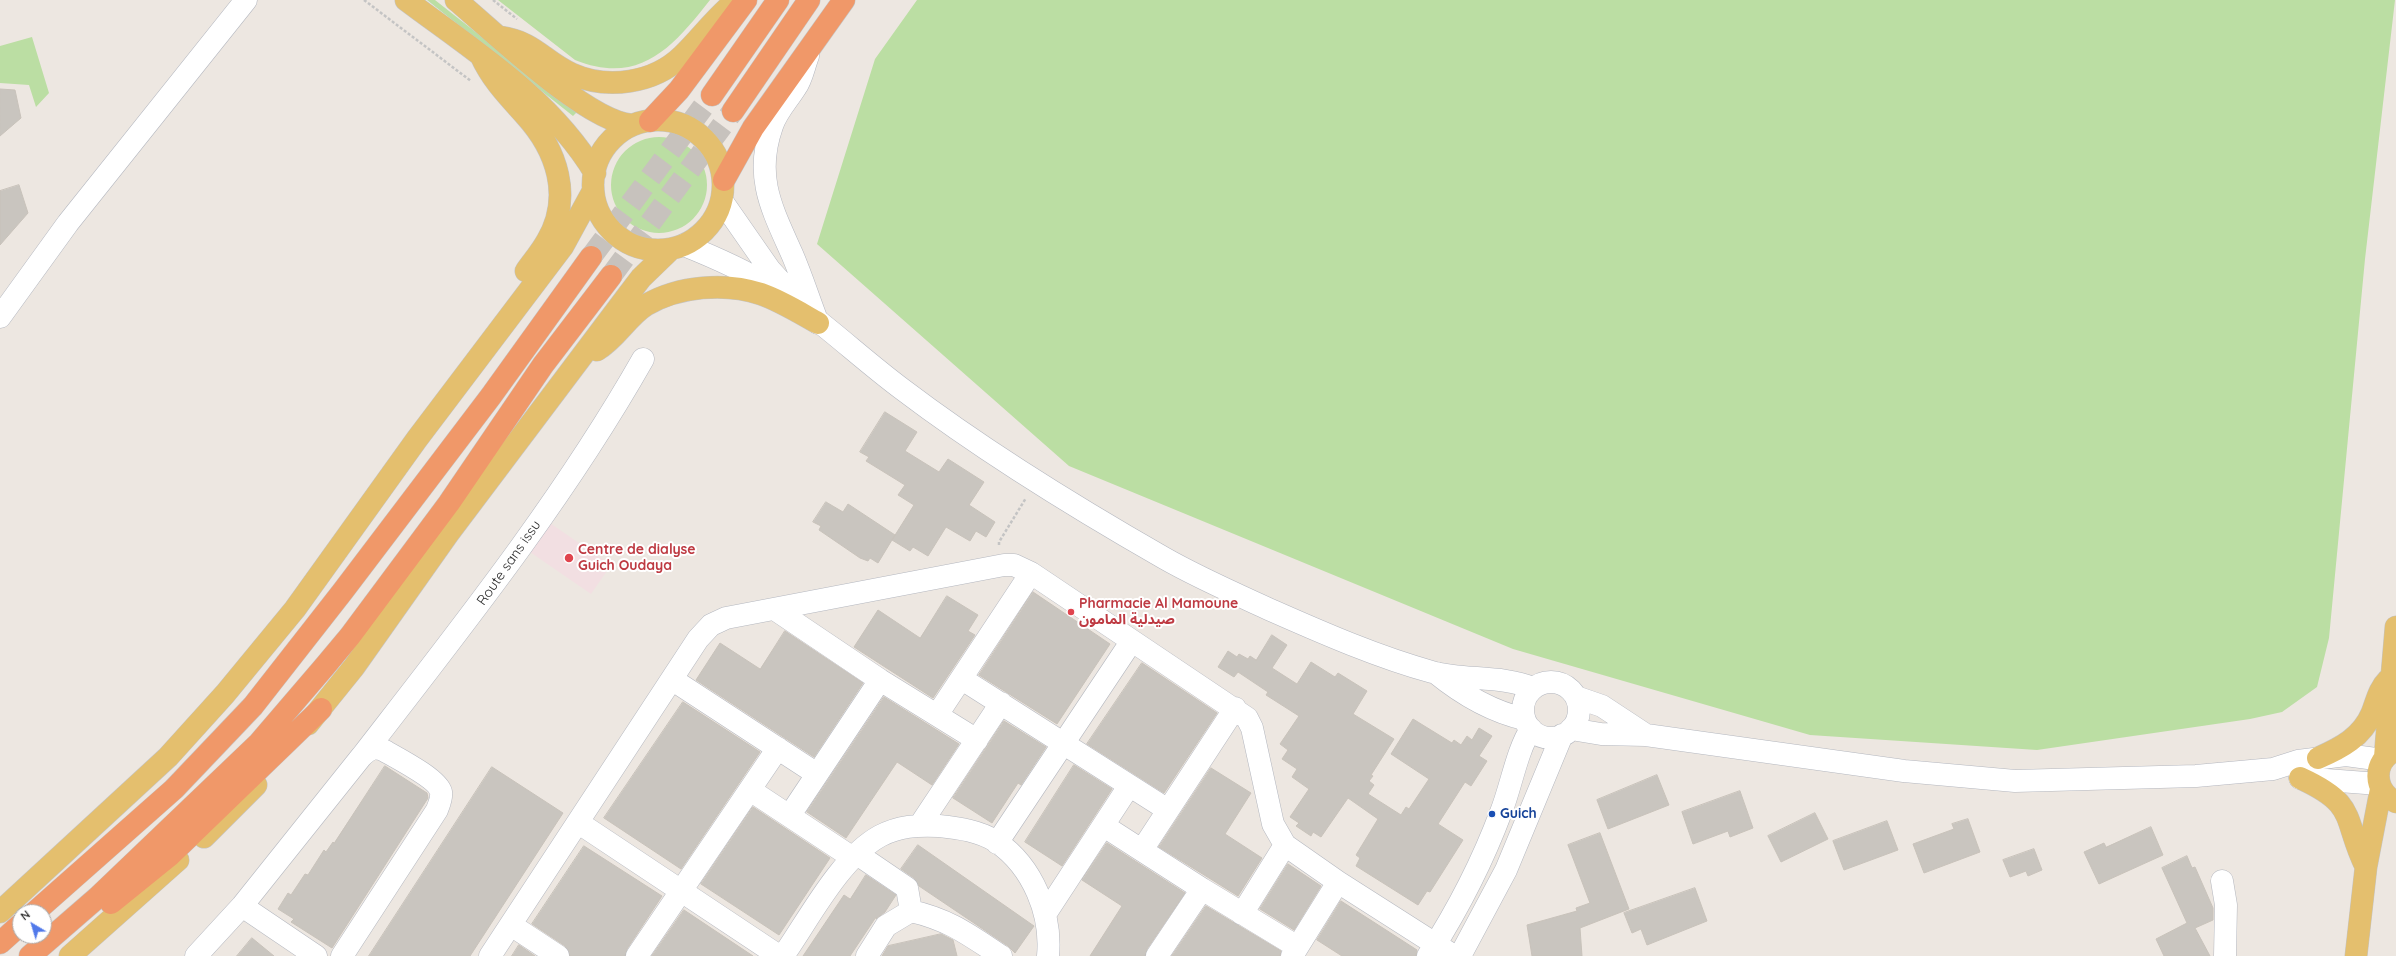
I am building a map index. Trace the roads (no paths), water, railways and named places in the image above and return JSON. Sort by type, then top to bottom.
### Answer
[{"type":"highway","points":[[641,123],[679,90],[746,0]]},
{"type":"highway","points":[[712,95],[778,0]]},
{"type":"highway","points":[[733,111],[809,0]]},
{"type":"highway","points":[[723,190],[742,145],[844,0]]},
{"type":"highway","points":[[44,904],[174,789],[253,706],[343,591],[491,396],[591,257]]},
{"type":"highway","points":[[30,956],[98,897],[259,743],[305,690],[350,636],[430,528],[543,365],[611,276]]},
{"type":"highway","points":[[44,956],[66,941],[168,856],[321,709]]},
{"type":"highway","points":[[35,904],[96,858]]},
{"type":"highway","points":[[0,929],[12,921]]},
{"type":"highway","points":[[0,943],[12,932]]},
{"type":"main road","points":[[406,0],[481,56],[550,113],[574,141],[594,182],[599,213],[612,233],[625,242],[640,248],[656,251],[677,247]]},
{"type":"main road","points":[[70,956],[232,810],[281,757],[321,709],[393,614],[448,534],[641,278],[677,247],[704,232],[712,223],[723,190],[720,163],[712,147],[700,134],[685,125],[673,122],[641,123],[613,121],[593,111],[456,0]]},
{"type":"main road","points":[[500,37],[526,43],[572,74],[604,83],[621,83],[638,80],[668,67],[681,57],[722,12],[737,0]]},
{"type":"main road","points":[[481,56],[501,88],[539,130],[557,167],[561,188],[555,223],[548,240],[522,281],[519,304]]},
{"type":"main road","points":[[0,912],[168,756],[225,694],[295,609],[417,439],[563,246],[594,182],[600,158],[608,144],[641,123]]},
{"type":"main road","points":[[581,357],[613,339],[645,306],[675,292],[708,287],[760,294],[818,323]]},
{"type":"main road","points":[[2356,956],[2366,868],[2385,792],[2378,771],[2388,756],[2396,627]]},
{"type":"main road","points":[[2318,758],[2346,744],[2360,732],[2371,714],[2382,687],[2392,676]]},
{"type":"main road","points":[[2300,778],[2323,788],[2337,798],[2344,808],[2351,823],[2359,852],[2366,868]]},
{"type":"street","points":[[0,317],[68,223],[246,0]]},
{"type":"street","points":[[813,44],[797,86],[780,108],[772,125],[767,144],[765,178],[769,201],[793,255],[818,323]]},
{"type":"street","points":[[723,190],[770,270],[818,323]]},
{"type":"street","points":[[677,247],[722,261],[772,288],[902,389],[974,441],[1036,482],[1166,559],[1217,585],[1312,628],[1435,673],[1506,681],[1533,688]]},
{"type":"street","name":"Route sans issu","points":[[196,956],[242,906],[361,757],[500,577],[620,399],[643,359]]},
{"type":"street","points":[[490,956],[673,680],[698,639],[711,625],[726,618],[776,610],[1004,564],[1014,565],[1032,573],[1131,642],[1235,708],[1247,718],[1252,728],[1273,824],[1285,845],[1432,950],[1454,956]]},
{"type":"street","points":[[937,715],[1032,573]]},
{"type":"street","points":[[776,610],[880,680],[977,740]]},
{"type":"street","points":[[997,842],[1065,744],[1131,642]]},
{"type":"street","points":[[1435,673],[1470,698],[1528,724],[1542,736],[1566,732],[1646,735],[1904,771],[2015,781],[2120,779],[2273,769],[2318,758],[2346,755],[2388,756]]},
{"type":"street","points":[[962,678],[1168,810]]},
{"type":"street","points":[[673,680],[817,774]]},
{"type":"street","points":[[790,815],[880,680]]},
{"type":"street","points":[[1432,950],[1464,895],[1487,849],[1512,783],[1528,724],[1523,704],[1533,688],[1544,683],[1557,682],[1564,685],[1576,697],[1602,706],[1646,735]]},
{"type":"street","points":[[1460,956],[1506,870],[1550,764],[1566,732],[1575,723],[1579,710],[1576,697]]},
{"type":"street","points":[[920,825],[1001,703]]},
{"type":"street","points":[[1142,850],[1235,708]]},
{"type":"street","points":[[1550,764],[1562,751],[1573,743],[1601,734]]},
{"type":"street","points":[[342,956],[437,810],[441,799],[441,792],[435,782],[385,751],[372,748],[361,757]]},
{"type":"street","points":[[637,956],[778,748]]},
{"type":"street","points":[[2273,769],[2300,778],[2385,792]]},
{"type":"street","points":[[1046,913],[1129,786]]},
{"type":"street","points":[[750,790],[907,888],[911,911]]},
{"type":"street","points":[[579,823],[779,956]]},
{"type":"street","points":[[784,956],[834,882],[855,856],[879,837],[904,826],[920,825],[969,831],[997,842],[1019,862],[1036,890],[1046,913],[1048,956]]},
{"type":"street","points":[[1104,826],[1242,914],[1294,951],[1338,882]]},
{"type":"street","points":[[1242,914],[1285,845]]},
{"type":"street","points":[[2222,881],[2226,905],[2225,956]]},
{"type":"street","points":[[1157,956],[1202,889]]},
{"type":"street","points":[[242,906],[302,953]]},
{"type":"street","points":[[867,956],[886,926],[911,911],[937,917],[1001,956]]},
{"type":"street","points":[[511,925],[558,956]]},
{"type":"tunnel","points":[[591,257],[712,95]]},
{"type":"tunnel","points":[[611,276],[733,111]]},
{"type":"place","name":"Centre de dialyse Guich Oudaya","points":[[569,558]]},
{"type":"place","name":"Pharmacie Al Mamoune صيدلية المامون","points":[[1071,612]]},
{"type":"place","name":"Guich","points":[[1492,814]]}]
